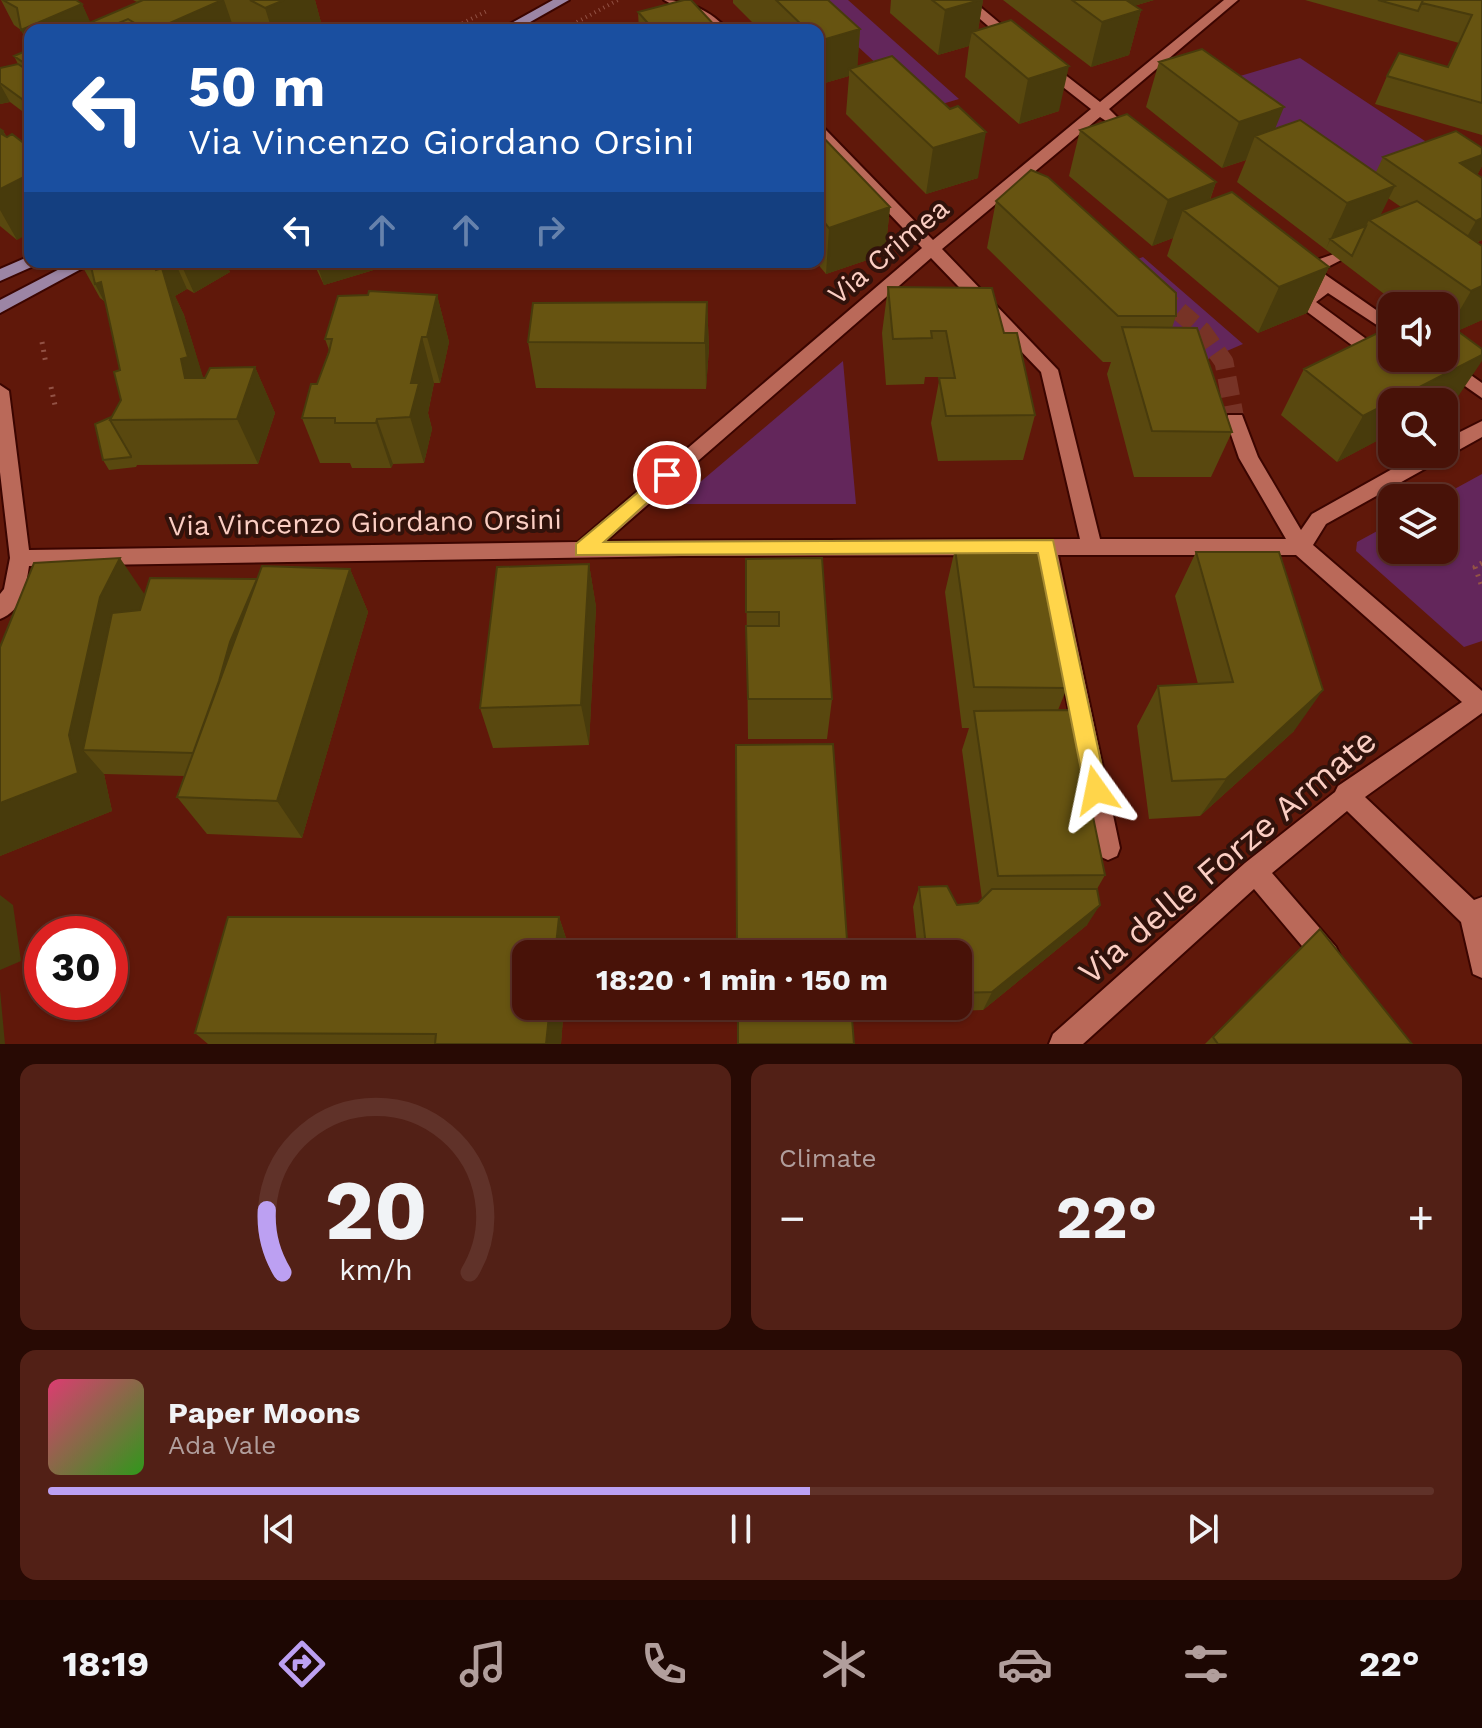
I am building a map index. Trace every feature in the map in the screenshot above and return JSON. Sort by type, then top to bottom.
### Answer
[{"type":"main road","points":[[517,24],[563,0]]},
{"type":"main road","points":[[0,276],[24,264]]},
{"type":"main road","points":[[0,307],[75,268]]},
{"type":"street","points":[[670,0],[714,24]]},
{"type":"street","points":[[964,0],[1119,125]]},
{"type":"street","name":"Via Crimea","points":[[583,549],[1232,0]]},
{"type":"street","points":[[824,136],[1049,370],[1092,546]]},
{"type":"street","points":[[1014,183],[1033,191]]},
{"type":"street","points":[[1283,252],[1378,320]]},
{"type":"street","points":[[1306,270],[1337,258]]},
{"type":"street","points":[[1327,286],[1306,300],[1308,304],[1363,345]]},
{"type":"street","points":[[1454,372],[1482,392]]},
{"type":"street","points":[[0,391],[20,558],[14,592],[0,610]]},
{"type":"street","points":[[1235,420],[1249,458],[1301,547],[1480,702]]},
{"type":"street","points":[[1458,441],[1482,428]]},
{"type":"street","points":[[1301,547],[1319,519],[1410,468]]},
{"type":"street","points":[[1046,545],[1108,848]]},
{"type":"street","name":"Via Vincenzo Giordano Orsini","points":[[20,558],[1046,545],[1301,547]]},
{"type":"street","name":"Via delle Forze Armate","points":[[1063,1044],[1254,871],[1346,794],[1480,702]]},
{"type":"street","points":[[1346,794],[1477,913],[1482,965]]},
{"type":"street","points":[[1254,871],[1340,973]]},
{"type":"path","points":[[576,22],[618,0]]},
{"type":"path","points":[[461,24],[496,6]]},
{"type":"path","points":[[42,342],[46,364]]},
{"type":"path","points":[[51,387],[56,410]]},
{"type":"path","points":[[1482,563],[1475,567],[1482,587]]},
{"type":"shaded area","points":[[808,0],[848,0],[959,99],[925,109]]},
{"type":"shaded area","points":[[1300,58],[1446,155],[1356,190],[1210,85]]},
{"type":"shaded area","points":[[1143,257],[1243,344],[1206,360],[1108,270]]},
{"type":"shaded area","points":[[843,361],[856,504],[681,504],[679,500]]},
{"type":"shaded area","points":[[1482,474],[1482,641],[1464,647],[1356,551],[1357,542],[1378,531],[1378,564],[1458,564],[1458,487]]},
{"type":"building","points":[[3,0],[76,0],[82,4],[35,24],[24,24],[21,30],[17,8]]},
{"type":"building","points":[[143,0],[222,0],[168,24],[136,24],[128,19],[116,24],[87,24]]},
{"type":"building","points":[[250,0],[284,0],[265,8]]},
{"type":"building","points":[[691,0],[713,24],[649,24],[638,12]]},
{"type":"building","points":[[776,0],[828,0],[860,29],[824,40],[824,24],[801,24]]},
{"type":"building","points":[[932,0],[980,0],[945,10]]},
{"type":"building","points":[[1072,0],[1126,0],[1141,10],[1102,22]]},
{"type":"building","points":[[1378,0],[1423,0],[1418,11]]},
{"type":"building","points":[[1423,0],[1482,0],[1482,103],[1387,76],[1399,53],[1448,67],[1472,15],[1422,3]]},
{"type":"building","points":[[128,19],[136,24],[116,24]]},
{"type":"building","points":[[1011,20],[1069,66],[1028,79],[972,32]]},
{"type":"building","points":[[1202,49],[1284,107],[1239,122],[1159,62]]},
{"type":"building","points":[[24,52],[24,63],[14,56]]},
{"type":"building","points":[[892,56],[950,109],[958,106],[986,132],[933,148],[849,69]]},
{"type":"building","points":[[18,64],[24,68],[24,98],[0,83],[0,68]]},
{"type":"building","points":[[1127,114],[1216,182],[1168,200],[1080,130]]},
{"type":"building","points":[[1300,120],[1395,186],[1347,203],[1255,136]]},
{"type":"building","points":[[1456,131],[1482,148],[1482,155],[1460,163],[1482,178],[1482,218],[1476,221],[1383,157]]},
{"type":"building","points":[[0,133],[7,137],[12,134],[24,143],[24,177],[0,189]]},
{"type":"building","points":[[824,138],[890,207],[829,228],[824,222]]},
{"type":"building","points":[[1031,170],[1048,177],[1176,293],[1176,316],[1118,316],[996,201]]},
{"type":"building","points":[[1232,192],[1329,267],[1279,287],[1183,210]]},
{"type":"building","points":[[1417,201],[1482,246],[1482,286],[1471,291],[1369,220]]},
{"type":"building","points":[[1366,226],[1352,256],[1330,239]]},
{"type":"building","points":[[91,268],[162,268],[188,357],[181,359],[185,378],[205,378],[210,368],[255,367],[237,419],[110,420],[121,400],[114,372],[120,370],[101,282],[95,284]]},
{"type":"building","points":[[888,287],[992,288],[1004,333],[1017,333],[1035,415],[946,416],[939,378],[955,378],[946,331],[931,331],[932,338],[893,339]]},
{"type":"building","points":[[369,291],[437,295],[427,337],[422,337],[411,383],[419,383],[410,417],[377,419],[376,423],[335,423],[335,418],[302,418],[311,384],[317,384],[329,352],[332,339],[325,339],[338,296],[368,295]]},
{"type":"building","points":[[707,302],[705,343],[528,342],[533,303]]},
{"type":"building","points":[[1122,327],[1197,328],[1232,432],[1152,431]]},
{"type":"building","points":[[1458,331],[1482,349],[1482,355],[1458,367]]},
{"type":"building","points":[[1378,333],[1378,372],[1449,372],[1418,388],[1378,388],[1378,408],[1363,416],[1304,369]]},
{"type":"building","points":[[111,417],[131,457],[103,460],[95,424]]},
{"type":"building","points":[[955,549],[1041,549],[1067,688],[974,687]]},
{"type":"building","points":[[1196,552],[1279,552],[1323,690],[1226,779],[1172,781],[1158,686],[1233,682]]},
{"type":"building","points":[[120,558],[100,597],[69,735],[78,773],[0,803],[0,647],[34,563]]},
{"type":"building","points":[[822,558],[832,699],[748,699],[746,626],[779,626],[779,612],[746,612],[746,559]]},
{"type":"building","points":[[589,564],[581,705],[480,708],[497,567]]},
{"type":"building","points":[[262,566],[350,569],[277,801],[177,797]]},
{"type":"building","points":[[150,578],[257,579],[230,642],[193,753],[83,750],[112,613],[140,610]]},
{"type":"building","points":[[1071,710],[1105,875],[998,876],[974,711]]},
{"type":"building","points":[[833,744],[847,940],[737,940],[736,745]]},
{"type":"building","points":[[947,886],[957,905],[978,903],[992,889],[1097,889],[1100,905],[992,992],[972,993],[972,940],[925,940],[919,887]]},
{"type":"building","points":[[228,917],[559,917],[557,940],[512,940],[512,1020],[549,1020],[546,1044],[435,1044],[436,1034],[195,1033]]},
{"type":"building","points":[[1320,929],[1412,1044],[1218,1044],[1213,1037]]},
{"type":"building","points":[[738,1020],[852,1020],[854,1044],[738,1044]]},
{"type":"tunnel","points":[[1158,293],[1202,331],[1224,362],[1235,420]]},
{"type":"route","points":[[667,475],[583,549],[1046,545],[1096,790]]}]
